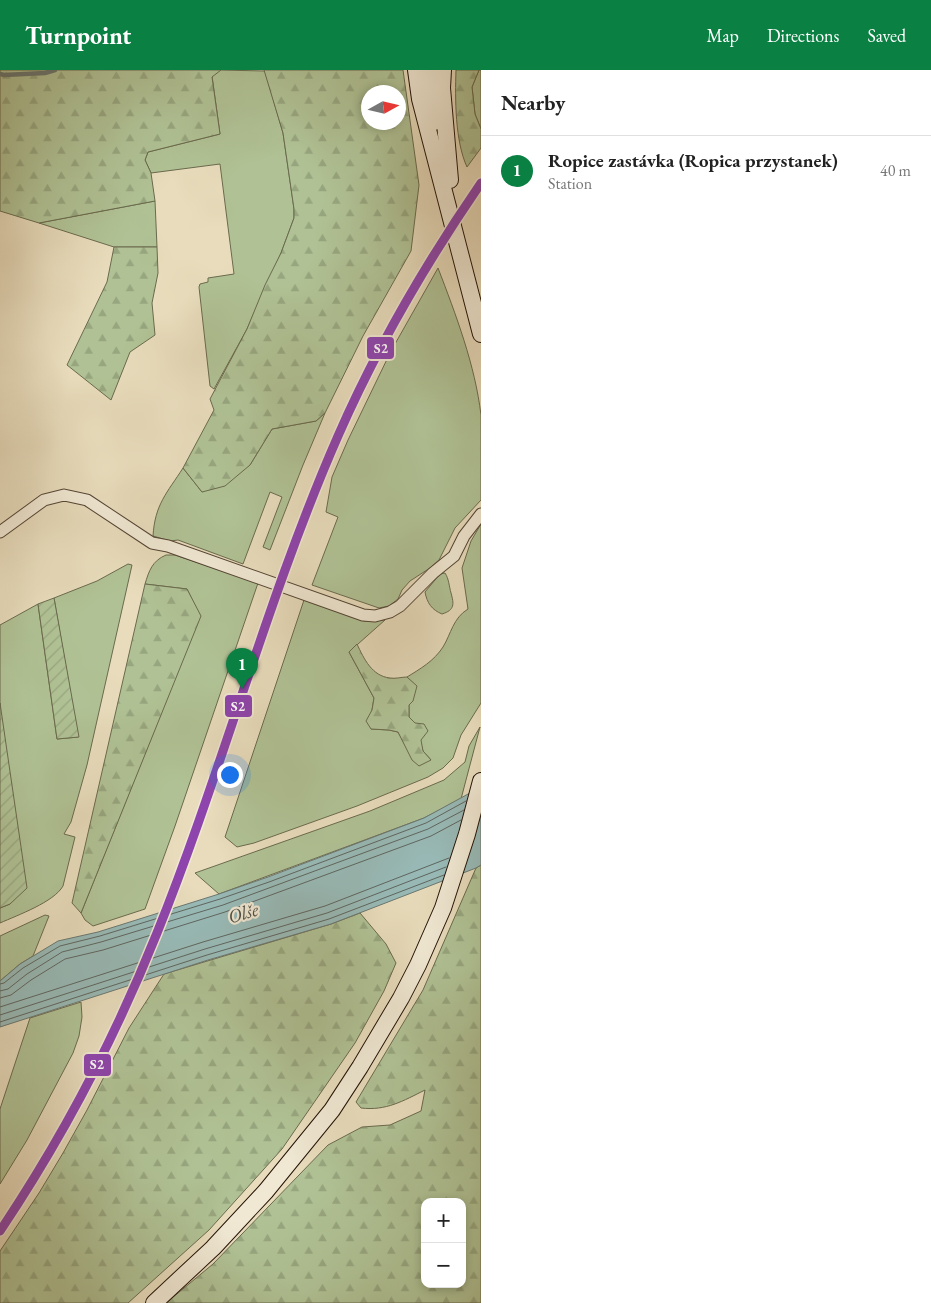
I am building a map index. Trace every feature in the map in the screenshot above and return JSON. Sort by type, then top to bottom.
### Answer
[{"type":"main road","points":[[416,70],[420,98],[481,334]]},
{"type":"main road","points":[[430,70],[434,124],[453,222]]},
{"type":"main road","points":[[443,70],[442,88],[453,222]]},
{"type":"main road","points":[[154,1303],[213,1248],[260,1198],[332,1110],[401,998],[418,965],[442,908],[467,834],[481,780]]},
{"type":"street","points":[[0,532],[44,500],[64,495],[87,500],[152,543],[168,546],[363,615],[374,616],[390,612],[400,606],[433,573],[454,556],[464,536],[481,514]]},
{"type":"green space","points":[[0,70],[221,70],[212,77],[220,134],[148,152],[145,160],[151,173],[155,201],[39,223],[0,211]]},
{"type":"green space","points":[[219,70],[265,71],[283,133],[294,218],[281,253],[247,329],[214,389],[210,386],[199,287],[200,284],[208,282],[208,278],[234,274],[220,164],[151,173],[145,160],[148,152],[220,134],[212,76]]},
{"type":"green space","points":[[264,70],[403,70],[405,85],[361,85],[361,130],[406,130],[406,92],[419,185],[411,251],[363,336],[325,413],[316,421],[272,429],[250,465],[225,486],[202,492],[183,468],[214,410],[210,399],[247,329],[265,285],[281,253],[294,218],[283,133]]},
{"type":"green space","points":[[456,70],[479,70],[472,87],[475,114],[481,129],[481,148],[467,167],[458,133]]},
{"type":"green space","points":[[479,70],[481,70],[481,129],[475,114],[472,87]]},
{"type":"green space","points":[[155,201],[157,247],[114,247],[39,223]]},
{"type":"green space","points":[[114,247],[157,247],[158,273],[152,303],[155,335],[130,352],[111,400],[67,365],[107,282]]},
{"type":"green space","points":[[438,268],[464,340],[478,396],[481,415],[481,500],[455,528],[439,560],[410,581],[402,590],[398,599],[389,606],[379,608],[312,585],[338,517],[326,512],[332,477],[391,351]]},
{"type":"green space","points":[[325,413],[270,550],[263,547],[282,497],[270,492],[243,564],[178,540],[170,541],[153,536],[159,507],[183,468],[202,492],[250,465],[272,429],[316,421]]},
{"type":"green space","points":[[481,524],[481,703],[461,735],[453,758],[443,768],[428,777],[357,806],[254,843],[237,847],[225,837],[304,600],[364,621],[385,620],[349,652],[374,698],[371,729],[398,732],[405,745],[431,760],[423,751],[415,723],[409,717],[409,705],[416,686],[407,677],[435,656],[443,647],[459,617],[468,609],[462,568],[471,541]]},
{"type":"green space","points":[[166,555],[175,555],[258,583],[145,909],[93,926],[85,920],[81,913],[200,616],[187,589],[145,584],[154,563]]},
{"type":"green space","points":[[128,564],[132,565],[87,765],[71,822],[64,834],[75,837],[63,886],[44,903],[0,923],[0,908],[10,904],[0,703],[0,625],[38,604],[57,739],[78,737],[54,598],[97,581]]},
{"type":"green space","points":[[445,573],[453,603],[449,611],[442,614],[431,606],[425,592],[440,574]]},
{"type":"green space","points":[[145,584],[187,589],[201,616],[81,913],[72,903]]},
{"type":"green space","points":[[54,598],[79,737],[57,739],[38,604]]},
{"type":"green space","points":[[357,644],[369,666],[378,674],[392,678],[407,677],[417,686],[413,701],[409,705],[409,717],[415,723],[424,724],[428,731],[421,740],[423,751],[431,760],[419,766],[412,760],[398,732],[371,729],[366,721],[372,710],[374,698],[349,652]]},
{"type":"green space","points":[[0,703],[27,888],[10,904],[0,908]]},
{"type":"green space","points":[[480,727],[461,799],[424,818],[219,894],[195,873],[370,811],[444,780],[465,762],[469,746]]},
{"type":"green space","points":[[481,865],[481,1303],[166,1303],[213,1264],[328,1145],[362,1127],[390,1125],[421,1111],[425,1090],[386,1107],[361,1108],[356,1102],[423,990],[476,868]]},
{"type":"green space","points":[[360,913],[386,944],[396,963],[384,991],[355,1043],[282,1149],[209,1230],[128,1303],[0,1303],[0,1251],[63,1153],[129,1028],[164,974],[331,924]]},
{"type":"green space","points":[[45,915],[49,916],[33,956],[0,981],[0,936]]},
{"type":"green space","points":[[81,1002],[82,1017],[79,1036],[73,1053],[27,1140],[0,1184],[0,1109],[30,1018]]},
{"type":"water","name":"Olše","points":[[481,787],[481,865],[476,868],[331,924],[208,960],[0,1027],[0,981],[20,964],[58,941],[98,932],[268,877],[424,818]]},
{"type":"waterway","points":[[0,74],[45,73],[55,70]]},
{"type":"transit line","name":"S2","points":[[0,1231],[66,1123],[124,1011],[141,972],[181,871],[289,559],[353,403],[386,338],[422,275],[481,183]]},
{"type":"place","name":"Ropice zastávka (Ropica przystanek)","points":[[242,689]]}]
